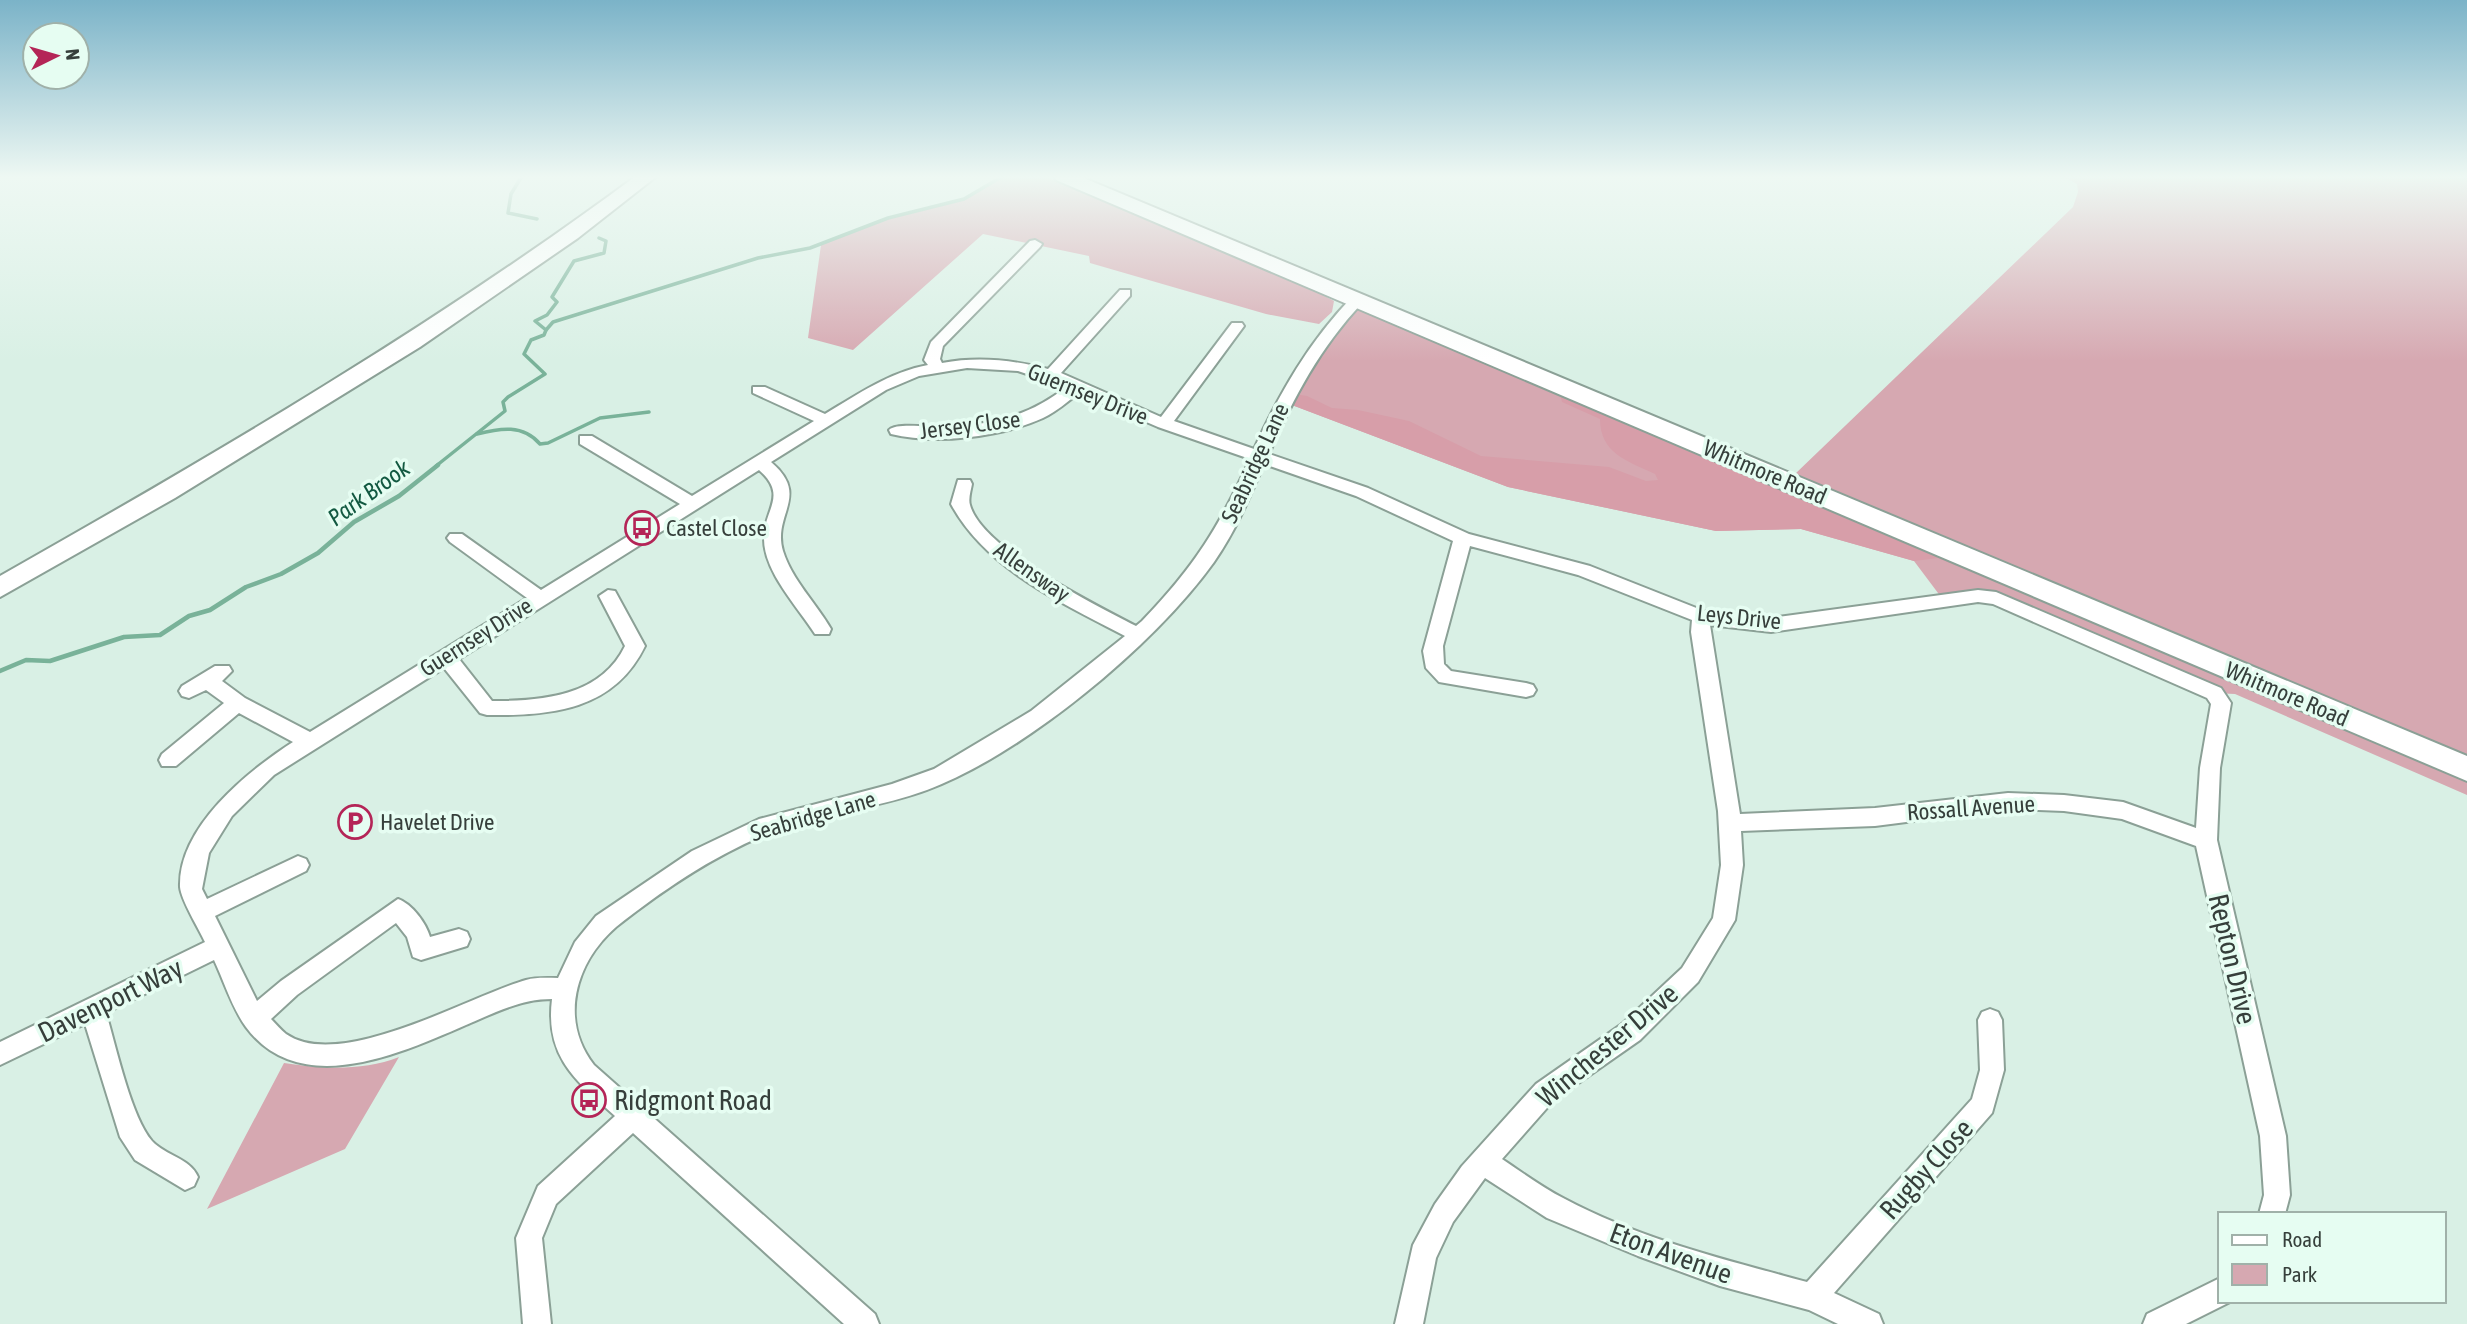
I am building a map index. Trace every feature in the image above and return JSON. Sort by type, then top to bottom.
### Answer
[{"type":"highway","points":[[0,568],[224,440],[374,349],[540,238]]},
{"type":"highway","points":[[0,588],[234,453],[440,324],[565,238]]},
{"type":"highway","name":"Whitmore Road","points":[[1209,238],[2467,769]]},
{"type":"street","points":[[938,367],[932,360],[936,345],[1035,244]]},
{"type":"street","points":[[1051,375],[1125,293]]},
{"type":"street","name":"Seabridge Lane","points":[[865,1324],[631,1118],[584,1073],[568,1048],[563,1024],[565,988],[575,963],[604,923],[721,844],[769,824],[926,783],[1027,725],[1138,635],[1166,611],[1184,589],[1229,522],[1256,457],[1296,377],[1343,313],[1357,300]]},
{"type":"street","points":[[1164,424],[1237,326]]},
{"type":"street","name":"Guernsey Drive","points":[[565,988],[530,989],[410,1039],[374,1050],[322,1054],[297,1051],[261,1030],[254,1019],[191,889],[198,851],[225,810],[267,769],[308,741],[880,387],[938,367],[995,363],[1051,375],[1164,424],[1256,457]]},
{"type":"street","name":"Jersey Close","points":[[897,430],[912,434],[936,433],[1034,417],[1076,387]]},
{"type":"street","points":[[759,390],[826,421]]},
{"type":"street","points":[[586,440],[691,504]]},
{"type":"street","name":"Leys Drive","points":[[1256,457],[1362,492],[1463,538],[1584,570],[1702,617],[1771,625],[1978,596],[1996,598],[2214,693],[2221,703]]},
{"type":"street","points":[[760,462],[775,472],[782,495],[772,546],[822,629]]},
{"type":"street","name":"Allensway","points":[[964,484],[960,490],[960,510],[969,526],[1047,585],[1138,635]]},
{"type":"street","points":[[456,538],[540,598]]},
{"type":"street","points":[[1463,538],[1433,646],[1432,657],[1437,672],[1446,677],[1526,690]]},
{"type":"street","points":[[446,656],[487,708],[536,707],[580,696],[614,681],[630,662],[635,646],[608,596]]},
{"type":"street","name":"Winchester Drive","points":[[1409,1324],[1423,1255],[1444,1213],[1483,1162],[1545,1092],[1631,1032],[1690,975],[1724,920],[1731,865],[1730,823],[1700,632],[1702,617]]},
{"type":"street","points":[[189,691],[215,676],[238,703],[308,741]]},
{"type":"street","points":[[169,760],[238,703]]},
{"type":"street","name":"Repton Drive","points":[[2221,703],[2210,768],[2206,840],[2273,1136],[2277,1195],[2273,1212]]},
{"type":"street","name":"Rossall Avenue","points":[[1730,823],[1875,817],[2008,801],[2064,803],[2123,811],[2206,840]]},
{"type":"street","points":[[202,912],[298,864]]},
{"type":"street","points":[[254,1019],[289,988],[398,909],[418,933],[421,950],[459,939]]},
{"type":"street","name":"Davenport Way","points":[[0,1054],[219,946]]},
{"type":"street","points":[[93,1009],[129,1128],[144,1151],[185,1177]]},
{"type":"street","name":"Rugby Close","points":[[1812,1297],[1983,1105],[1992,1070],[1990,1020]]},
{"type":"street","points":[[537,1324],[529,1238],[547,1195],[631,1118]]},
{"type":"street","name":"Eton Avenue","points":[[1483,1162],[1556,1209],[1638,1243],[1720,1272],[1812,1297],[1869,1324]]},
{"type":"street","points":[[2157,1324],[2218,1293]]},
{"type":"green space","points":[[839,238],[979,238],[853,350],[808,338],[821,245]]},
{"type":"green space","points":[[1001,238],[1189,238],[1317,292],[1334,301],[1332,312],[1319,324],[1266,314],[1090,263],[1089,256]]},
{"type":"green space","points":[[2041,238],[2467,238],[2467,763],[1795,474]]},
{"type":"green space","points":[[1357,300],[2467,769],[2467,795],[2235,694],[2214,693],[2012,603],[1944,601],[1914,561],[1801,529],[1716,531],[1508,487],[1284,402]]},
{"type":"green space","points":[[399,1057],[345,1149],[207,1209],[284,1063],[342,1068],[371,1065]]},
{"type":"shaded area","points":[[1559,390],[2003,577],[1998,583],[1938,558],[1914,561],[1801,529],[1716,531],[1508,487],[1284,402],[1288,393],[1307,396],[1332,408],[1358,410],[1409,421],[1481,456],[1609,467],[1646,481],[1658,480],[1655,474],[1635,465],[1610,448],[1601,431],[1600,419],[1562,402]]},
{"type":"waterway","name":"Park Brook","points":[[546,330],[535,321],[547,315],[557,302],[552,297],[574,261],[604,253],[606,241],[599,238]]},
{"type":"waterway","points":[[546,330],[553,322],[758,258],[810,248],[837,238]]},
{"type":"waterway","name":"Park Brook","points":[[436,466],[505,411],[503,402],[508,397],[545,374],[524,354],[531,340],[544,335],[546,330]]},
{"type":"waterway","points":[[477,434],[494,430],[519,430],[540,444],[548,443],[600,418],[649,412]]},
{"type":"waterway","name":"Park Brook","points":[[0,671],[26,660],[50,661],[124,637],[160,635],[189,616],[210,610],[246,587],[281,574],[318,553],[354,522],[399,496],[438,465]]},
{"type":"place","name":"Castel Close","points":[[642,528]]},
{"type":"place","name":"Havelet Drive","points":[[355,822]]},
{"type":"place","name":"Ridgmont Road","points":[[589,1100]]}]
